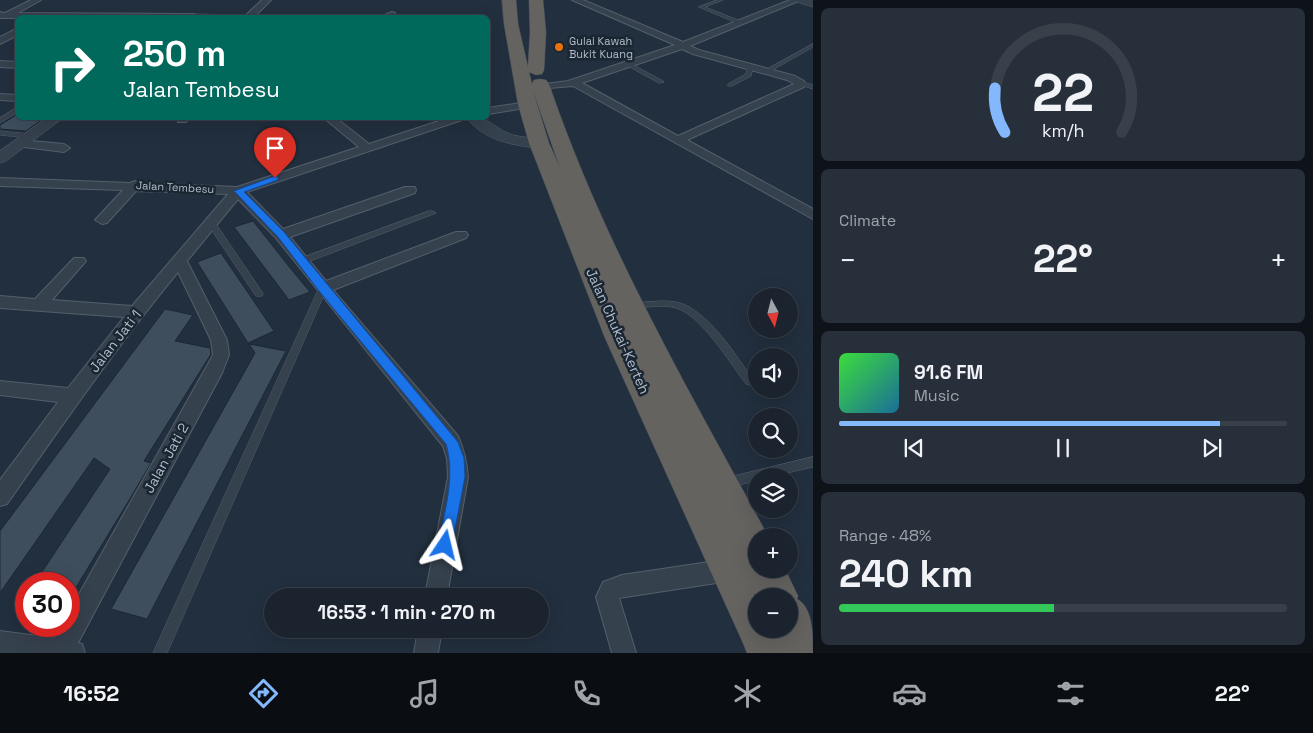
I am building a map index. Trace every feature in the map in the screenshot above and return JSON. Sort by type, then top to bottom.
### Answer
[{"type":"highway","points":[[494,0],[494,13],[532,91]]},
{"type":"highway","name":"Jalan Chukai-Kerteh","points":[[523,0],[516,20],[532,91],[539,143],[619,338],[747,569],[750,588]]},
{"type":"highway","points":[[532,91],[538,32],[536,0]]},
{"type":"highway","name":"Jalan Chukai-Kerteh","points":[[532,91],[631,306],[748,535]]},
{"type":"highway","name":"Jalan Chukai-Kerteh","points":[[747,569],[770,588]]},
{"type":"highway","points":[[798,632],[808,653]]},
{"type":"highway","name":"Jalan Chukai-Kerteh","points":[[762,638],[769,653]]},
{"type":"street","points":[[3,15],[37,0]]},
{"type":"street","points":[[250,15],[267,0]]},
{"type":"street","points":[[576,0],[711,57],[791,78],[800,83],[800,85],[678,140]]},
{"type":"street","points":[[490,110],[532,91],[574,82],[683,46],[795,0],[813,4]]},
{"type":"street","points":[[197,15],[209,6]]},
{"type":"street","points":[[0,41],[15,35]]},
{"type":"street","points":[[0,64],[15,65]]},
{"type":"street","points":[[574,82],[813,215]]},
{"type":"street","points":[[0,97],[15,98]]},
{"type":"street","points":[[0,158],[53,120]]},
{"type":"street","points":[[332,120],[367,148]]},
{"type":"street","name":"Jalan Tembesu","points":[[0,182],[238,191],[452,120]]},
{"type":"street","points":[[477,120],[497,134],[514,142],[539,143]]},
{"type":"street","points":[[25,140],[64,148]]},
{"type":"street","points":[[102,220],[135,186]]},
{"type":"street","points":[[281,235],[410,190]]},
{"type":"street","points":[[238,191],[281,235],[451,442],[457,458],[458,477],[437,588]]},
{"type":"street","name":"Jalan Jati 1","points":[[0,497],[72,396],[136,312],[238,191]]},
{"type":"street","points":[[323,288],[461,235]]},
{"type":"street","name":"Jalan Jati 2","points":[[66,652],[214,373],[221,355],[219,340],[179,260]]},
{"type":"street","points":[[39,305],[79,261]]},
{"type":"street","points":[[0,302],[136,312]]},
{"type":"street","points":[[0,388],[72,396]]},
{"type":"street","points":[[624,653],[607,597],[612,590],[622,586],[747,569]]},
{"type":"street","points":[[426,653],[428,638]]},
{"type":"street","points":[[0,643],[66,652]]},
{"type":"lane","points":[[721,0],[701,7],[741,23]]},
{"type":"lane","points":[[767,71],[813,46]]},
{"type":"lane","points":[[628,64],[661,82]]},
{"type":"lane","points":[[730,86],[749,75],[750,67]]},
{"type":"lane","points":[[800,83],[813,87]]},
{"type":"lane","points":[[0,121],[15,111]]},
{"type":"lane","points":[[0,133],[25,140]]},
{"type":"lane","points":[[302,261],[432,213]]},
{"type":"lane","points":[[211,223],[259,294]]},
{"type":"lane","points":[[160,653],[323,288]]},
{"type":"lane","points":[[631,306],[663,303],[687,309],[704,324],[748,380]]},
{"type":"lane","points":[[722,484],[813,462]]},
{"type":"building","points":[[15,116],[15,120],[41,120],[26,131],[0,129],[0,125]]},
{"type":"building","points":[[253,221],[310,292],[289,300],[234,227]]},
{"type":"building","points":[[221,253],[274,331],[248,343],[197,262]]},
{"type":"building","points":[[165,309],[193,315],[175,341],[210,348],[211,354],[144,461],[151,463],[80,581],[80,572],[42,572],[110,469],[94,458],[0,593],[0,531]]},
{"type":"building","points":[[249,344],[286,351],[147,619],[111,609],[255,353]]},
{"type":"place","name":"Gulai Kawah Bukit Kuang","points":[[559,47]]},
{"type":"route","points":[[275,178],[238,191],[281,235],[451,442],[457,458],[458,477],[445,545]]}]
